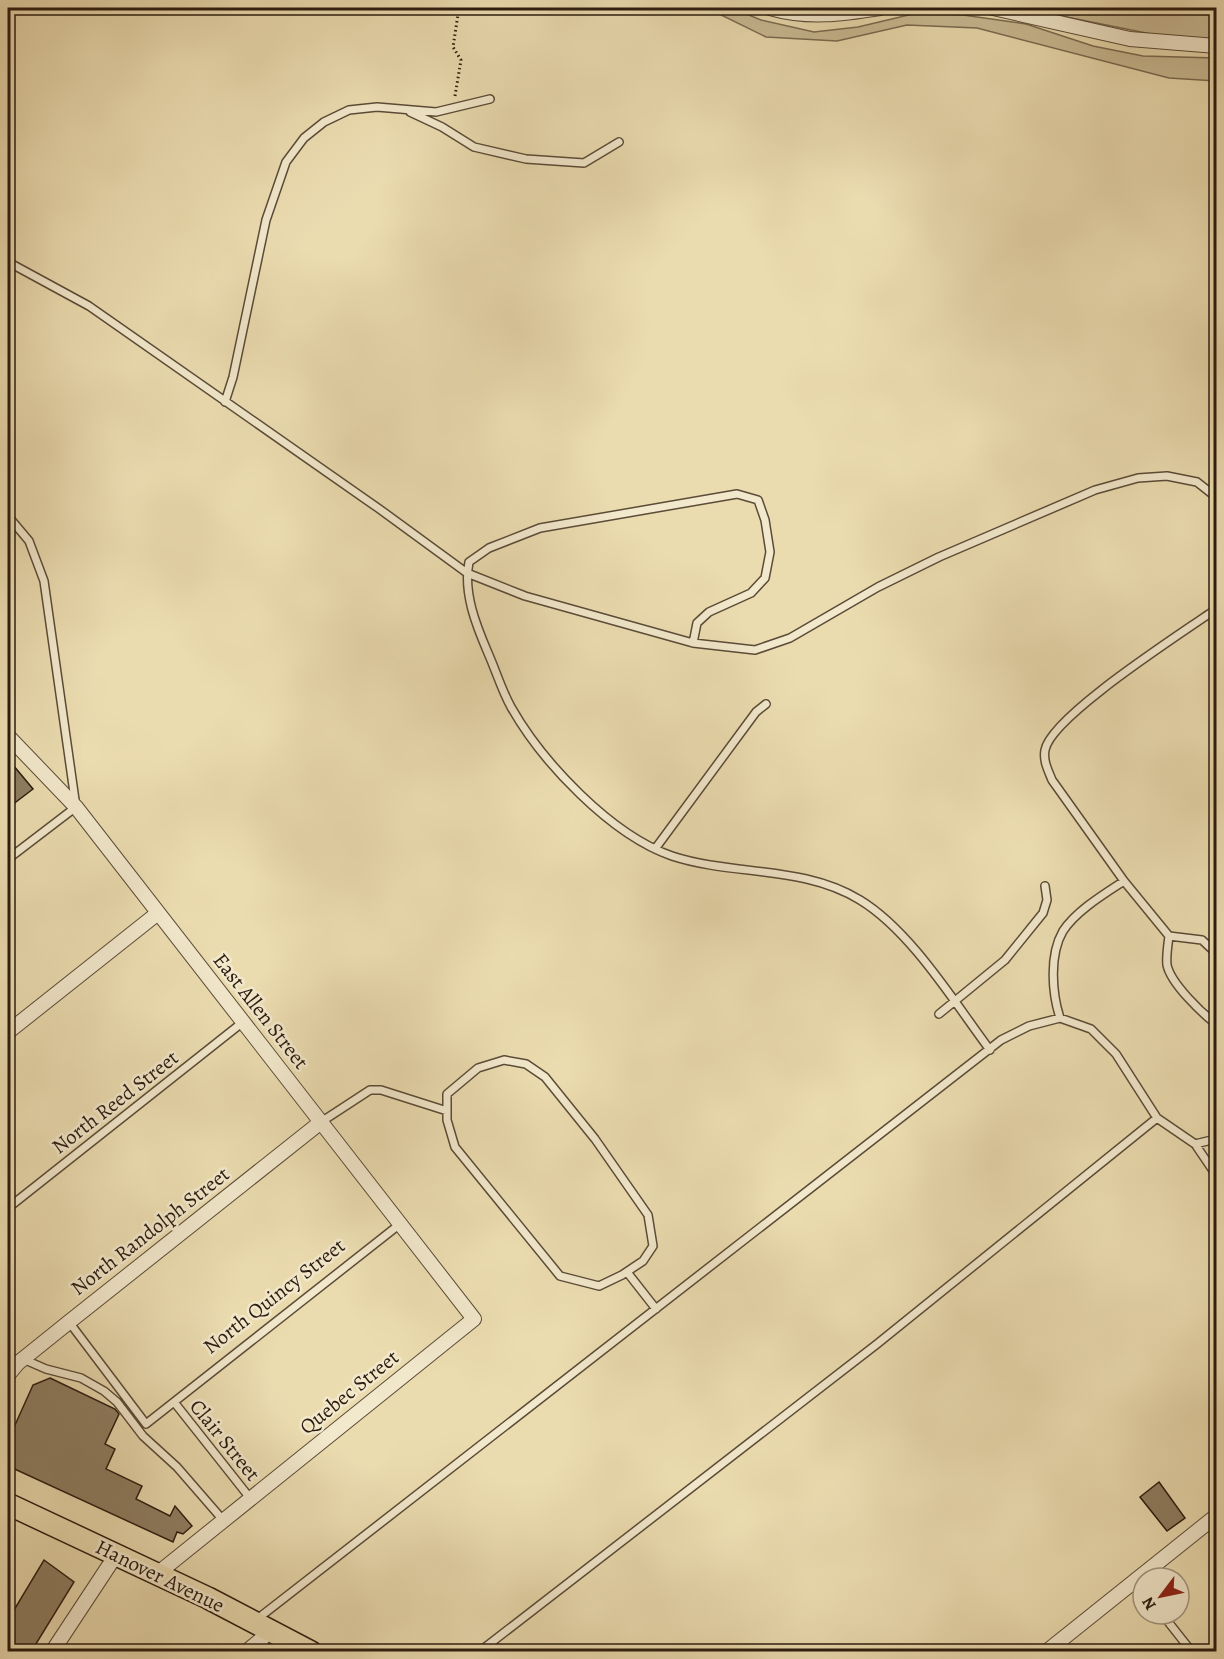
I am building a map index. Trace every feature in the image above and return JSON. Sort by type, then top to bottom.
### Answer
[{"type":"main road","name":"Hanover Avenue","points":[[8,1504],[157,1574],[311,1652]]},
{"type":"street","points":[[770,8],[807,15],[835,16],[880,8]]},
{"type":"street","points":[[993,8],[1131,39],[1216,46]]},
{"type":"street","name":"East Allen Street","points":[[8,736],[76,807],[474,1319]]},
{"type":"street","points":[[8,1032],[158,913]]},
{"type":"street","name":"North Randolph Street","points":[[8,1375],[16,1360],[69,1322],[321,1122]]},
{"type":"street","name":"Quebec Street","points":[[157,1574],[474,1319]]},
{"type":"street","points":[[1161,1566],[1216,1516]]},
{"type":"street","points":[[52,1652],[116,1555]]},
{"type":"street","points":[[1046,1652],[1131,1592]]},
{"type":"street","points":[[246,1652],[263,1626]]},
{"type":"lane","points":[[225,402],[233,376],[266,220],[286,162],[304,138],[324,122],[349,110],[377,107],[436,112],[490,99]]},
{"type":"lane","points":[[406,111],[442,127],[474,147],[526,159],[584,163],[619,142]]},
{"type":"lane","points":[[8,262],[89,306],[467,573],[525,596],[693,643],[755,650],[790,638],[878,587],[939,557],[1095,490],[1138,478],[1167,476],[1197,482],[1216,498]]},
{"type":"lane","points":[[693,643],[697,623],[751,593],[765,578],[770,552],[765,520],[758,500],[737,494],[540,528],[489,548],[469,562],[467,573],[473,616],[511,707],[557,769],[585,798],[618,827],[654,849],[704,864],[805,878],[845,892],[872,908],[896,928],[990,1050]]},
{"type":"lane","points":[[8,516],[29,541],[44,581],[76,807],[8,860]]},
{"type":"lane","points":[[1216,609],[1121,676],[1053,732],[1045,749],[1045,764],[1052,780],[1124,881],[1169,936],[1167,966],[1183,991],[1203,1014],[1216,1024]]},
{"type":"lane","points":[[654,849],[756,712],[766,704]]},
{"type":"lane","points":[[1060,1018],[1053,987],[1054,965],[1062,932],[1083,911],[1124,881]]},
{"type":"lane","points":[[939,1014],[1005,960],[1043,913],[1047,900],[1045,886]]},
{"type":"lane","points":[[1169,936],[1202,940],[1216,952]]},
{"type":"lane","points":[[263,1626],[656,1309],[990,1050],[1019,1030],[1060,1018],[1091,1029],[1106,1042],[1157,1118],[1195,1144],[1216,1175]]},
{"type":"lane","name":"North Reed Street","points":[[8,1208],[243,1022]]},
{"type":"lane","points":[[504,1060],[526,1064],[545,1077],[595,1139],[648,1215],[653,1245],[643,1261],[627,1272],[599,1286],[560,1276],[455,1147],[447,1120],[447,1094],[478,1068],[504,1060]]},
{"type":"lane","points":[[321,1122],[370,1090],[381,1090],[447,1111]]},
{"type":"lane","points":[[479,1652],[877,1344],[1157,1118]]},
{"type":"lane","points":[[1195,1144],[1216,1139]]},
{"type":"lane","name":"North Quincy Street","points":[[69,1322],[146,1424],[400,1224]]},
{"type":"lane","points":[[627,1272],[656,1309]]},
{"type":"lane","points":[[16,1360],[81,1378],[104,1391],[117,1402],[143,1436],[177,1467],[208,1505],[224,1520]]},
{"type":"lane","name":"Clair Street","points":[[174,1402],[250,1498]]},
{"type":"lane","points":[[1171,1626],[1192,1652]]},
{"type":"path","points":[[452,108],[460,76],[461,60],[453,47],[459,8]]},
{"type":"shaded area","points":[[707,8],[732,8],[761,20],[814,32],[858,27],[917,13],[963,15],[1026,24],[1093,46],[1143,56],[1216,58],[1216,81],[1169,78],[977,28],[907,25],[837,41],[766,37]]},
{"type":"shaded area","points":[[1022,8],[1166,8],[1216,16],[1216,39],[1166,37]]},
{"type":"building","points":[[8,759],[33,789],[8,808]]},
{"type":"building","points":[[50,1378],[115,1409],[119,1414],[105,1444],[115,1449],[106,1469],[142,1486],[136,1499],[170,1516],[175,1506],[192,1526],[183,1534],[177,1532],[173,1542],[8,1466],[8,1421],[15,1425],[33,1385]]},
{"type":"building","points":[[1159,1482],[1185,1518],[1167,1531],[1140,1497]]},
{"type":"building","points":[[44,1560],[74,1582],[31,1652],[8,1652],[8,1620]]}]
